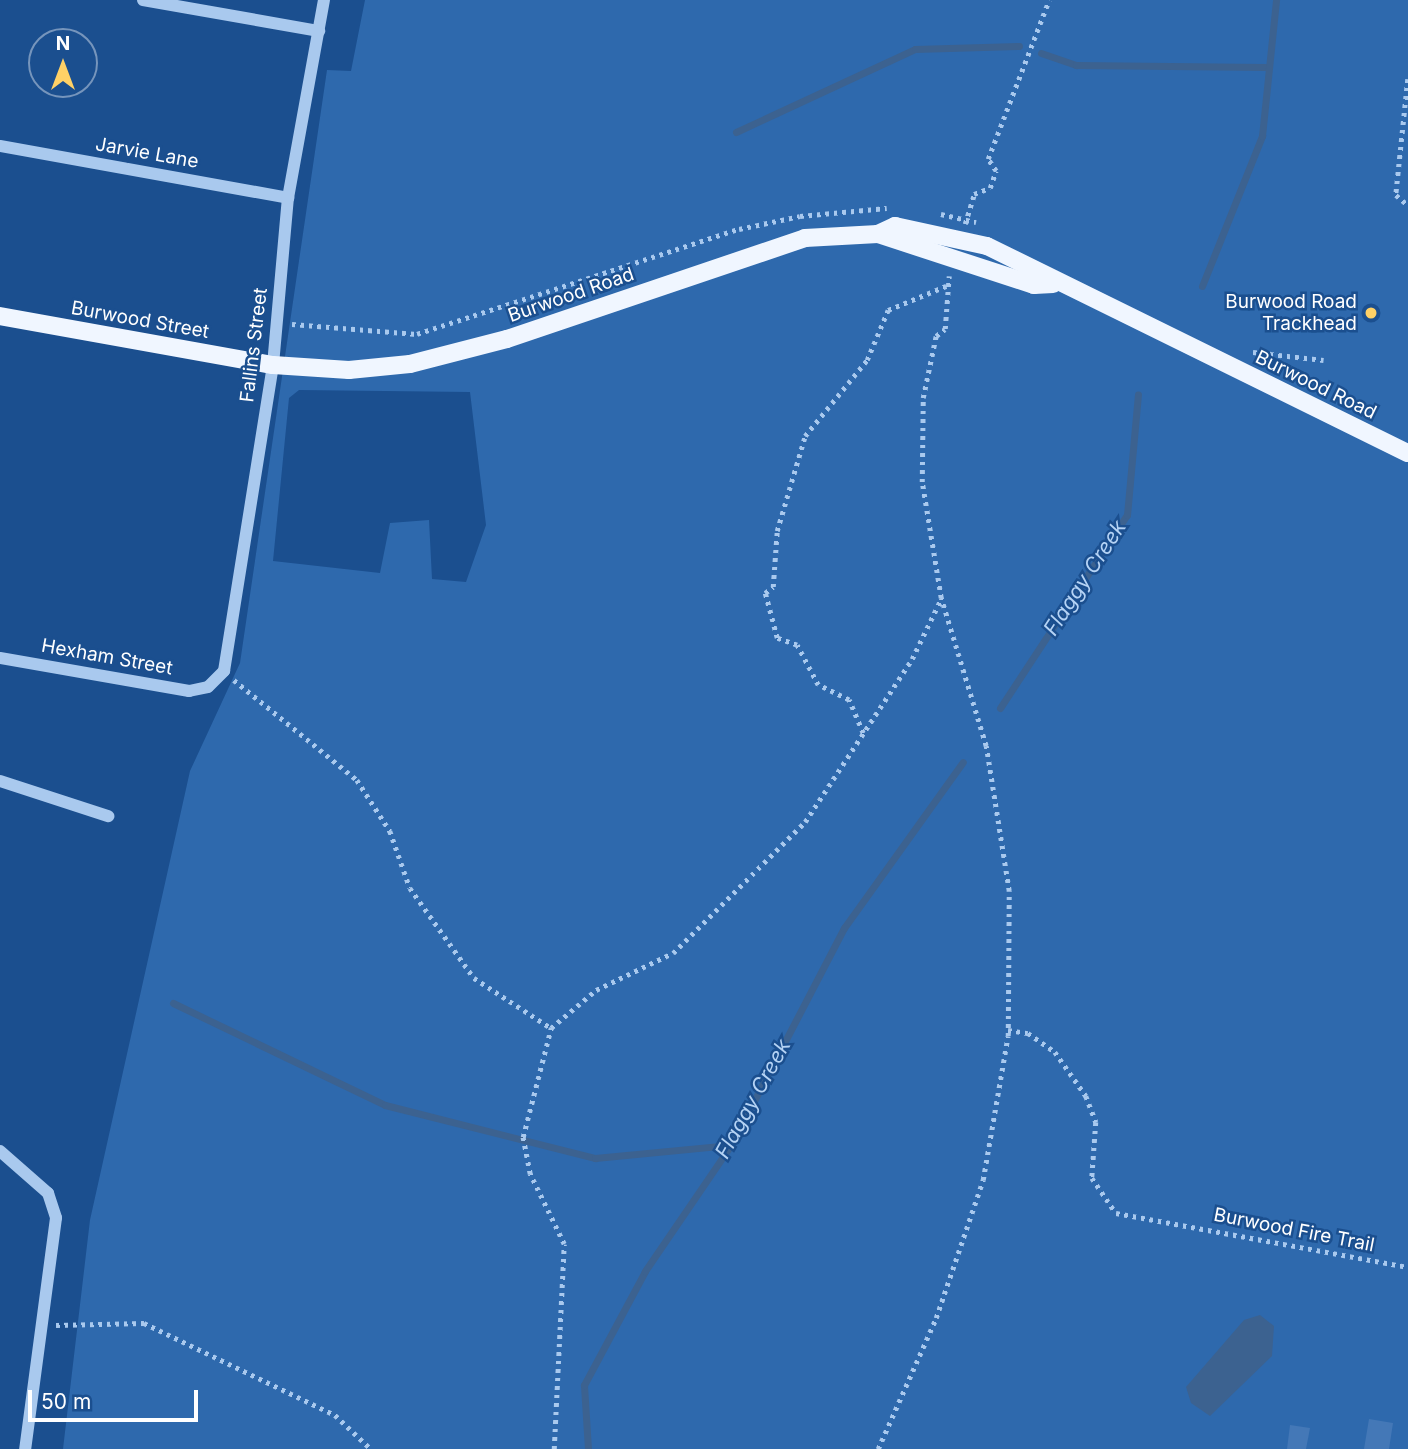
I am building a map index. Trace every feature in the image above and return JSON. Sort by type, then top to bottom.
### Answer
[{"type":"main road","name":"Burwood Road","points":[[273,365],[349,370],[437,358],[805,238],[878,234],[895,226],[961,237],[1040,271],[1053,284],[1408,453]]},
{"type":"main road","name":"Burwood Road","points":[[878,234],[892,244],[955,256],[1034,285],[1053,284]]},
{"type":"main road","name":"Burwood Street","points":[[0,316],[273,365]]},
{"type":"street","points":[[143,0],[318,30]]},
{"type":"street","name":"Fallins Street","points":[[224,671],[273,365],[288,198],[324,0]]},
{"type":"street","name":"Jarvie Lane","points":[[0,146],[288,198]]},
{"type":"street","name":"Hexham Street","points":[[0,658],[189,691],[208,687],[224,671]]},
{"type":"street","points":[[0,781],[108,816]]},
{"type":"street","points":[[0,1151],[48,1193],[56,1243],[46,1325],[25,1449]]},
{"type":"path","points":[[961,237],[974,194],[990,188],[996,171],[988,159],[1049,0]]},
{"type":"path","points":[[1408,79],[1396,195],[1408,205]]},
{"type":"path","points":[[277,323],[417,334],[740,229],[867,207],[892,209]]},
{"type":"path","points":[[930,212],[967,217]]},
{"type":"path","points":[[878,1449],[936,1318],[983,1180],[1008,1030],[1009,891],[986,746],[941,598],[922,482],[922,422],[936,336],[945,329],[951,297],[946,286],[955,256]]},
{"type":"path","points":[[863,733],[849,700],[818,685],[797,645],[777,638],[765,593],[773,587],[777,531],[805,436],[867,360],[888,310],[946,286]]},
{"type":"path","points":[[554,1449],[564,1244],[530,1174],[523,1137],[551,1028],[596,990],[673,953],[805,822],[912,659],[941,598]]},
{"type":"path","points":[[224,671],[356,780],[390,831],[410,888],[474,978],[551,1028]]},
{"type":"path","name":"Burwood Fire Trail","points":[[1008,1030],[1028,1032],[1055,1052],[1086,1096],[1096,1122],[1092,1178],[1116,1213],[1408,1267]]},
{"type":"path","points":[[46,1325],[144,1323],[335,1415],[370,1449]]},
{"type":"shaded area","points":[[365,0],[1408,0],[1408,1449],[63,1449],[90,1220],[190,771],[240,663],[327,70],[351,71]],"holes":[[[299,390],[470,392],[486,525],[466,582],[432,579],[429,520],[390,523],[380,573],[273,561],[289,398]]]},
{"type":"shaded area","points":[[1260,1315],[1274,1326],[1272,1356],[1210,1416],[1191,1403],[1186,1387],[1244,1320]]},
{"type":"building","points":[[1369,1419],[1393,1423],[1389,1449],[1364,1449]]},
{"type":"building","points":[[1290,1425],[1310,1428],[1306,1449],[1287,1449]]},
{"type":"waterway","name":"Flaggy Creek","points":[[1202,286],[1262,136],[1276,0]]},
{"type":"waterway","points":[[736,132],[915,49],[1019,46]]},
{"type":"waterway","points":[[1041,53],[1076,65],[1265,67]]},
{"type":"waterway","name":"Flaggy Creek","points":[[1000,708],[1127,515],[1138,394]]},
{"type":"waterway","name":"Flaggy Creek","points":[[588,1449],[584,1385],[645,1271],[731,1145],[844,928],[963,762]]},
{"type":"waterway","points":[[173,1003],[385,1105],[595,1158],[731,1145]]},
{"type":"place","name":"Burwood Road Trackhead","points":[[1371,313]]}]
